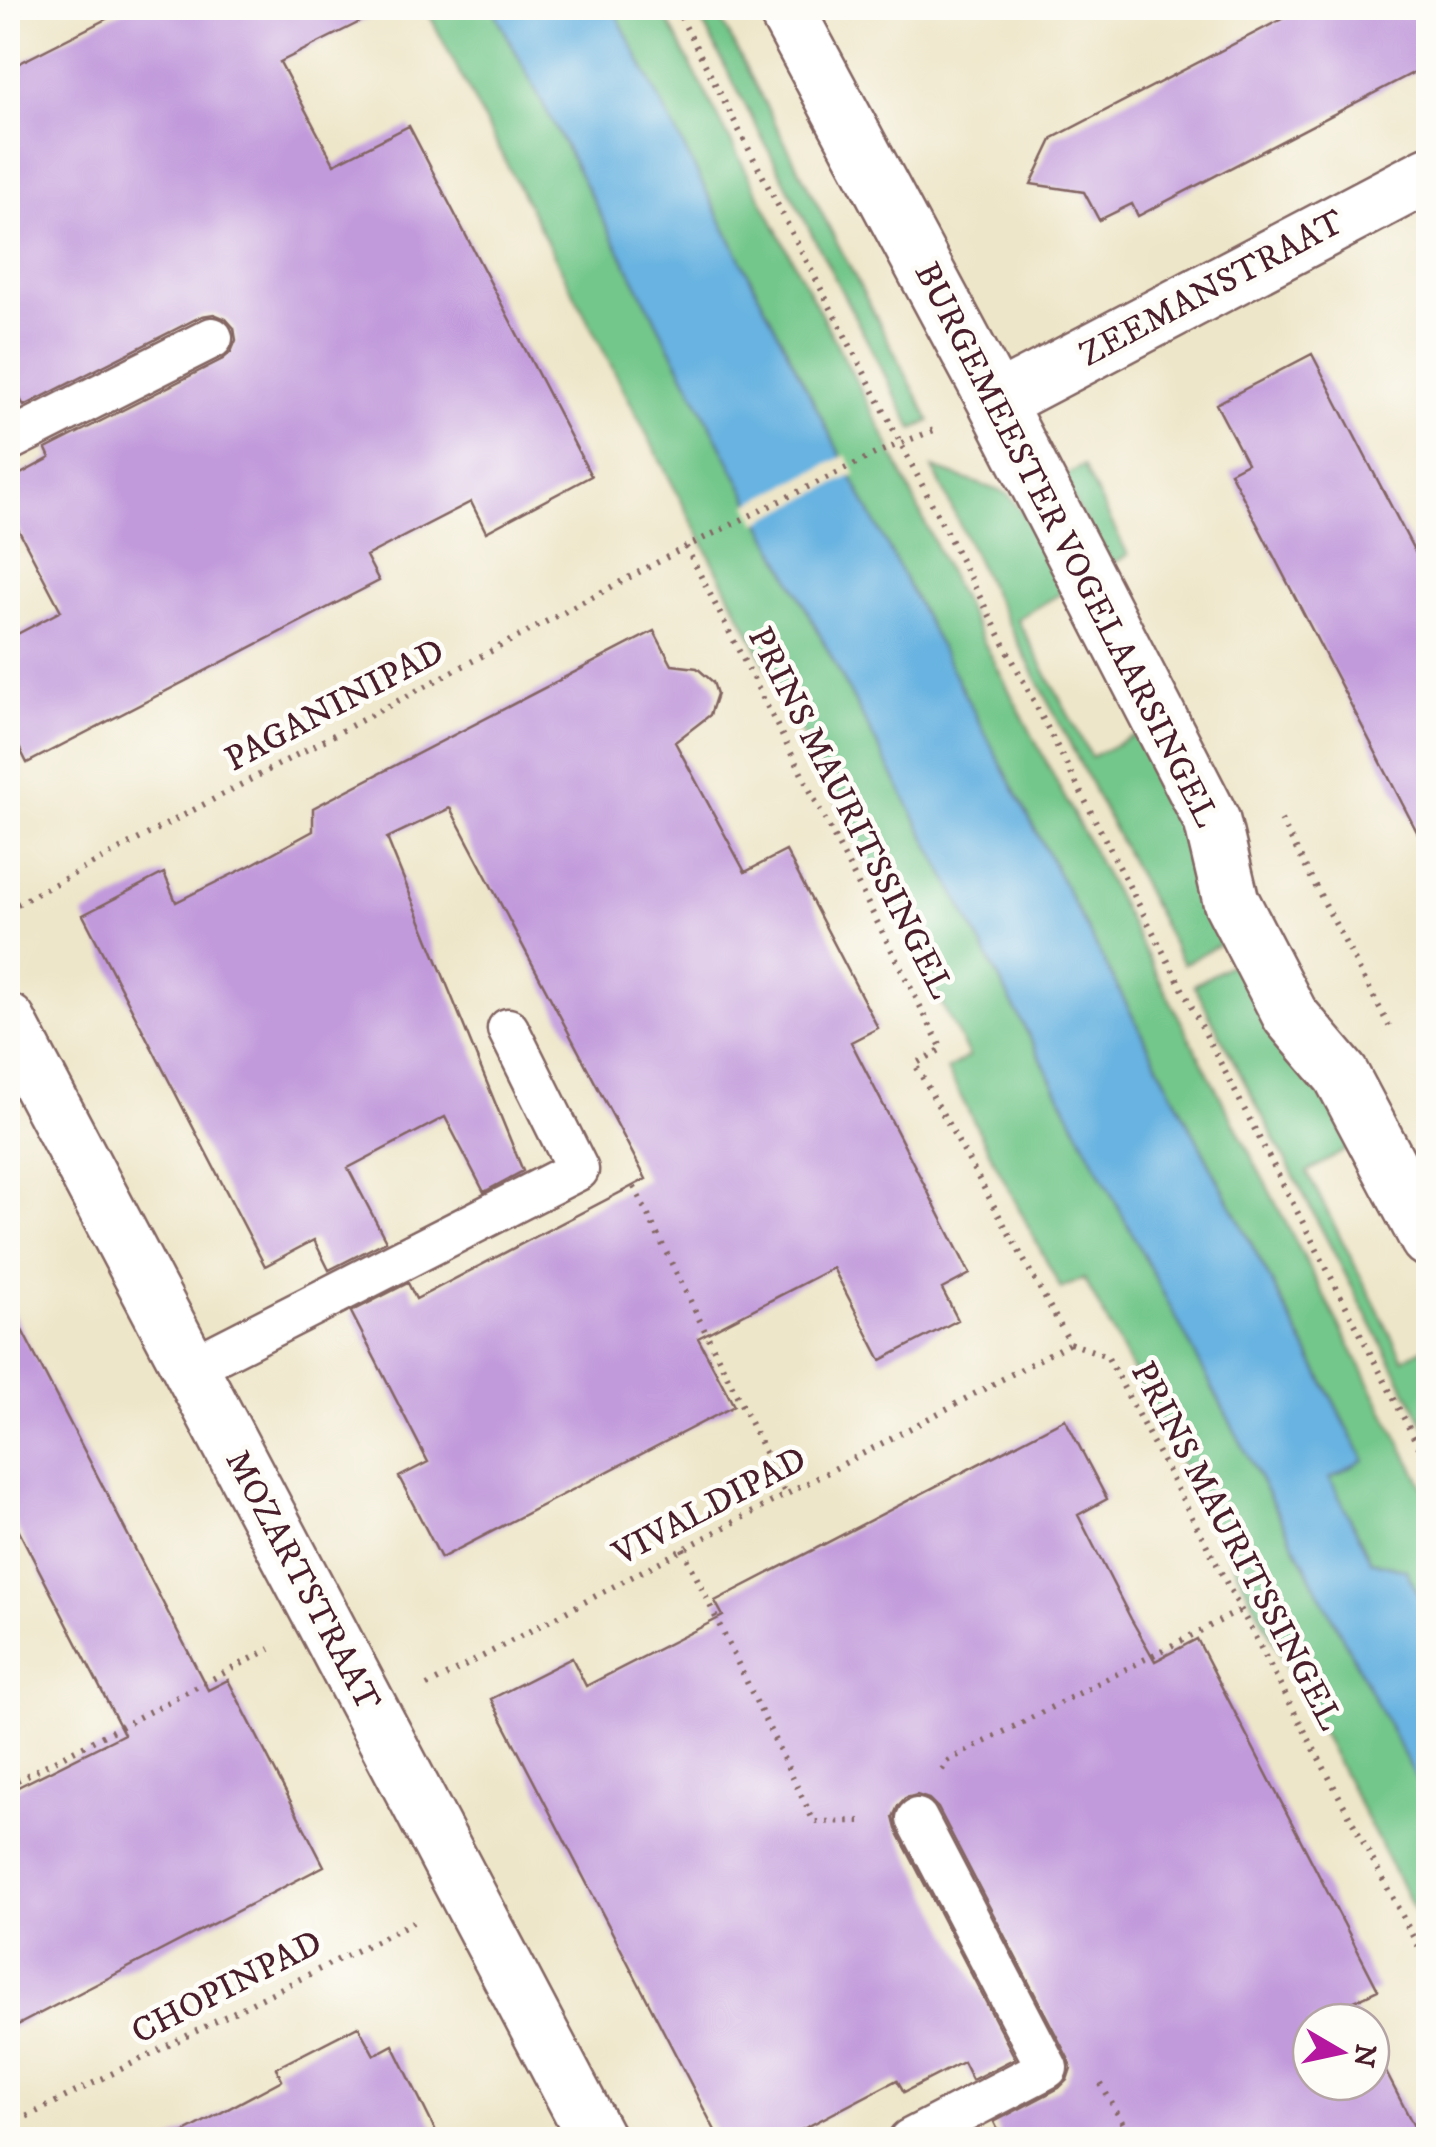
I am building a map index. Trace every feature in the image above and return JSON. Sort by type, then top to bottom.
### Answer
[{"type":"street","name":"BURGEMEESTER VOGELAARSINGEL","points":[[785,8],[996,402],[1212,821],[1231,901],[1290,1015],[1341,1075],[1428,1238]]},
{"type":"street","name":"ZEEMANSTRAAT","points":[[996,402],[1428,176]]},
{"type":"street","name":"MOZARTSTRAAT","points":[[8,1022],[597,2140]]},
{"type":"lane","points":[[8,441],[212,338]]},
{"type":"lane","points":[[190,1368],[578,1170],[508,1030]]},
{"type":"lane","points":[[909,2140],[1047,2068],[917,1819]]},
{"type":"path","points":[[676,8],[1428,1464]]},
{"type":"path","name":"PAGANINIPAD","points":[[8,909],[724,528],[879,452],[902,445]]},
{"type":"path","name":"PRINS MAURITSSINGEL","points":[[686,548],[942,1049],[915,1064],[1070,1342],[1107,1356],[1428,1965]]},
{"type":"path","points":[[578,1170],[634,1187],[786,1494]]},
{"type":"path","name":"VIVALDIPAD","points":[[373,1715],[1070,1342]]},
{"type":"path","points":[[683,1549],[814,1822],[917,1819],[947,1761],[1241,1610]]},
{"type":"path","points":[[8,1785],[324,1621]]},
{"type":"path","name":"CHOPINPAD","points":[[8,2126],[468,1894]]},
{"type":"green space","points":[[426,8],[493,8],[1428,1801],[1428,1936],[1084,1278],[1061,1289],[947,1070],[969,1056]]},
{"type":"green space","points":[[613,8],[661,8],[884,435],[951,579],[1428,1496],[1428,1614],[1406,1570],[1371,1561],[1329,1477],[1364,1459],[868,509]]},
{"type":"green space","points":[[695,8],[715,8],[930,421],[913,429]]},
{"type":"green space","points":[[1083,466],[1128,555],[1108,566],[1062,477]]},
{"type":"green space","points":[[933,468],[1008,494],[1030,523],[1063,592],[1017,619],[1091,757],[1137,734],[1186,829],[1195,891],[1222,943],[1183,964],[984,576]]},
{"type":"green space","points":[[1233,963],[1336,1117],[1351,1147],[1307,1172],[1403,1359],[1428,1346],[1428,1432],[1194,985]]},
{"type":"water","points":[[493,8],[613,8],[868,509],[1364,1460],[1330,1478],[1371,1561],[1406,1570],[1428,1614],[1428,1801]]},
{"type":"pier","points":[[846,455],[856,474],[757,523],[748,504]]},
{"type":"building","points":[[128,8],[388,8],[280,62],[334,164],[409,126],[591,476],[486,532],[471,502],[366,556],[379,581],[27,763],[8,725],[8,639],[61,611],[8,510],[8,481],[50,458],[46,449],[223,359],[236,340],[234,328],[226,319],[214,314],[202,316],[24,406],[8,376],[8,69]]},
{"type":"building","points":[[1303,8],[1428,8],[1428,65],[1138,216],[1132,204],[1099,220],[1084,192],[1031,184],[1053,138]]},
{"type":"building","points":[[1312,354],[1428,577],[1428,853],[1230,472],[1247,463],[1216,404]]},
{"type":"building","points":[[654,631],[672,665],[697,668],[713,682],[717,694],[710,715],[675,742],[745,872],[786,851],[878,1028],[851,1042],[970,1274],[942,1289],[958,1320],[881,1360],[833,1268],[698,1338],[734,1406],[441,1558],[399,1477],[428,1462],[351,1312],[408,1283],[416,1299],[646,1179],[450,808],[387,838],[523,1171],[484,1192],[445,1117],[348,1168],[386,1241],[329,1270],[314,1240],[265,1266],[83,915],[164,873],[176,902],[249,866],[313,831],[313,808]]},
{"type":"building","points":[[8,1303],[208,1690],[228,1680],[324,1866],[8,2030],[8,1792],[124,1734],[8,1510]]},
{"type":"building","points":[[1065,1419],[1107,1499],[1078,1515],[1131,1619],[1155,1661],[1197,1639],[1378,1990],[1352,2002],[1291,2002],[1291,2102],[1391,2102],[1391,2082],[1421,2140],[1003,2140],[994,2122],[1059,2088],[1071,2068],[938,1808],[917,1795],[905,1798],[898,1806],[893,1817],[896,1829],[1015,2058],[972,2080],[963,2062],[904,2092],[897,2080],[782,2140],[720,2140],[491,1699],[572,1658],[586,1686],[723,1616],[715,1601]]},
{"type":"building","points":[[358,2026],[374,2055],[393,2045],[440,2140],[170,2140],[282,2080],[276,2068]]}]
